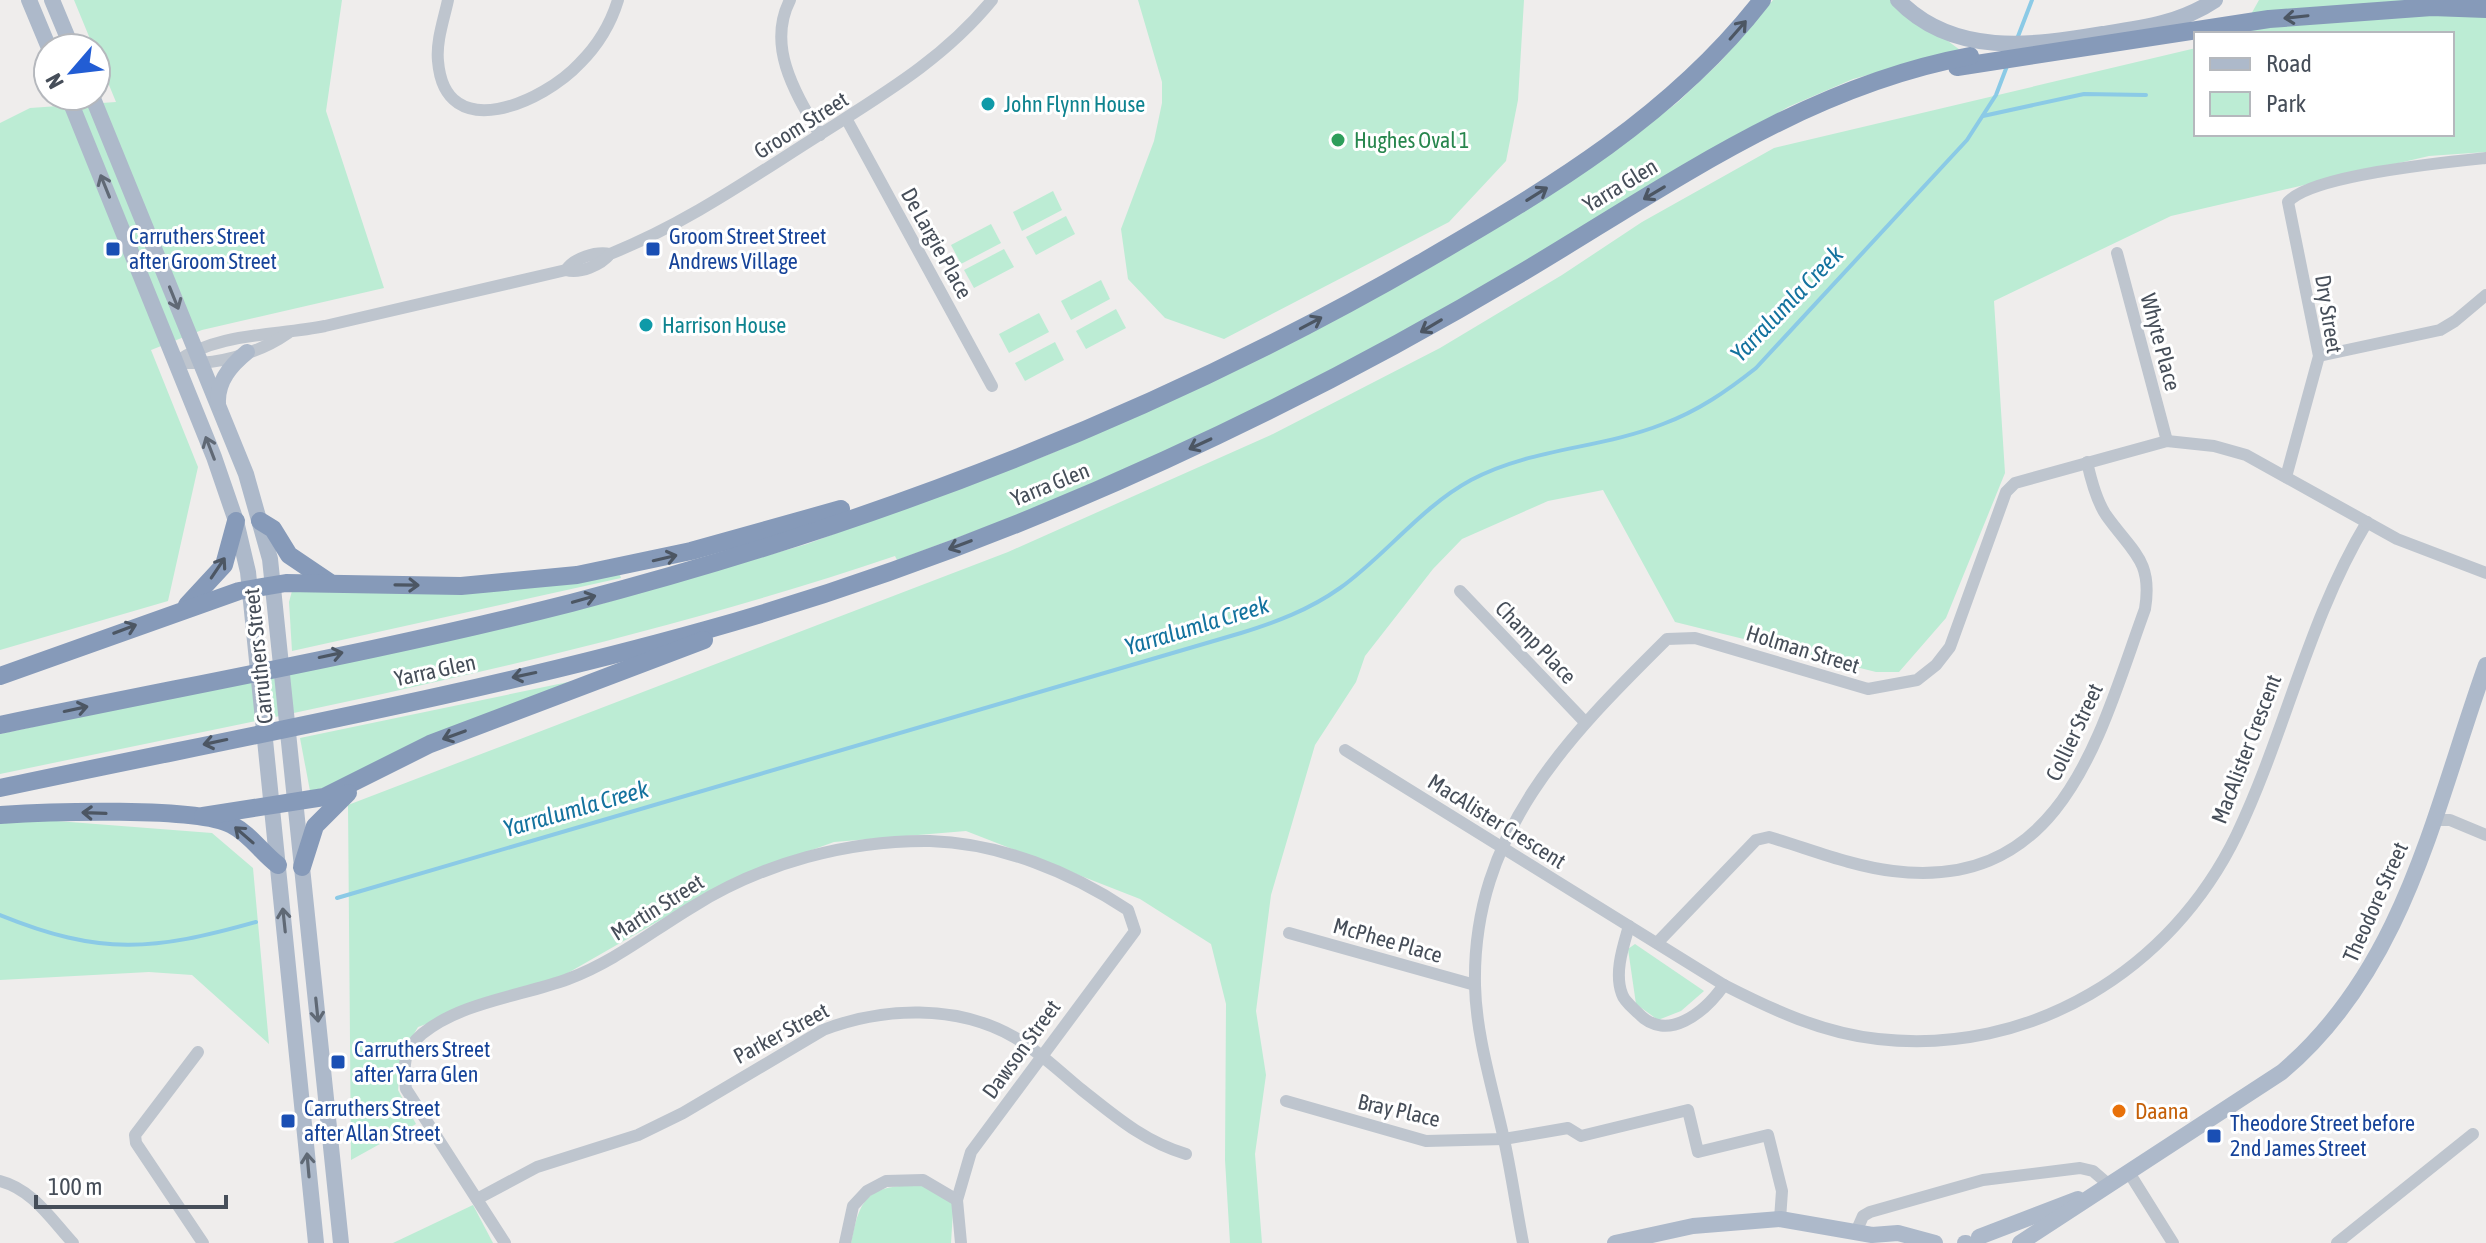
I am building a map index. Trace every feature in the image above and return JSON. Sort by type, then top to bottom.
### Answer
[{"type":"highway","name":"Yarra Glen","points":[[0,725],[567,604],[752,551],[973,474],[1242,358],[1404,273],[1597,155],[1688,82],[1762,0]]},
{"type":"highway","name":"Yarra Glen","points":[[0,788],[580,663],[814,597],[1047,511],[1265,413],[1420,332],[1722,153],[1824,99],[1906,71],[1971,54],[2299,16],[2432,7],[2486,9]]},
{"type":"highway","points":[[0,676],[185,608],[250,589],[329,582],[461,586],[520,583],[606,570],[691,551],[804,521],[915,485],[1242,358]]},
{"type":"highway","points":[[185,608],[224,565],[236,521]]},
{"type":"highway","points":[[260,521],[273,529],[289,555],[329,582]]},
{"type":"highway","points":[[0,815],[69,812],[203,816],[324,797],[430,744],[641,667],[814,597]]},
{"type":"highway","points":[[302,867],[315,826],[372,773]]},
{"type":"highway","points":[[203,816],[232,824],[278,865]]},
{"type":"main road","points":[[52,0],[65,32]]},
{"type":"main road","points":[[1898,0],[1971,54]]},
{"type":"main road","points":[[2051,46],[2165,23],[2215,0]]},
{"type":"main road","points":[[29,3],[42,32]]},
{"type":"main road","name":"Carruthers Street","points":[[74,112],[176,362],[236,521],[255,632],[316,1243]]},
{"type":"main road","name":"Carruthers Street","points":[[99,112],[218,405],[260,521],[278,628],[341,1243]]},
{"type":"main road","points":[[218,405],[217,391],[222,381],[247,352]]},
{"type":"main road","name":"Theodore Street","points":[[2020,1243],[2282,1072],[2327,1029],[2364,982],[2384,946],[2433,820],[2486,665]]},
{"type":"main road","name":"Theodore Street","points":[[1969,1241],[2012,1227],[2102,1188]]},
{"type":"main road","points":[[1615,1243],[1693,1226],[1780,1219],[1870,1237],[1898,1233],[1935,1243]]},
{"type":"main road","points":[[1969,1241],[1989,1237],[1999,1243]]},
{"type":"street","points":[[448,0],[437,60],[442,82],[453,102],[472,110],[516,104],[537,96],[579,65],[598,41],[618,0]]},
{"type":"street","points":[[790,0],[780,30],[784,65],[820,135]]},
{"type":"street","name":"Groom Street","points":[[176,362],[195,349],[268,333],[288,333],[566,270],[574,273],[604,261],[610,254],[688,218],[847,120],[943,53],[988,2]]},
{"type":"street","name":"De Largie Place","points":[[847,120],[992,386]]},
{"type":"street","name":"Dry Street","points":[[2286,477],[2319,356],[2288,202],[2305,190],[2397,168],[2486,158]]},
{"type":"street","name":"Whyte Place","points":[[2117,253],[2167,441]]},
{"type":"street","points":[[2319,356],[2440,330],[2486,295]]},
{"type":"street","name":"Groom Street","points":[[176,362],[202,365],[273,344],[288,333]]},
{"type":"street","name":"Holman Street","points":[[1523,1243],[1504,1139],[1486,1064],[1475,985],[1488,892],[1518,811],[1536,782],[1584,721],[1667,639],[1680,636],[1868,689],[1917,680],[1936,665],[1950,647],[2006,492],[2024,478],[2167,441],[2214,446],[2246,455],[2397,539],[2486,573]]},
{"type":"street","name":"Collier Street","points":[[1657,943],[1756,840],[1769,837],[1857,864],[1892,871],[1954,870],[2002,854],[2035,832],[2061,805],[2082,774],[2100,732],[2145,609],[2149,586],[2145,569],[2132,544],[2105,514],[2087,462]]},
{"type":"street","name":"MacAlister Crescent","points":[[1345,750],[1724,985],[1781,1014],[1826,1029],[1877,1039],[1933,1042],[1989,1035],[2043,1019],[2093,994],[2139,962],[2179,922],[2235,837],[2261,781],[2299,665],[2340,566],[2367,522]]},
{"type":"street","name":"Champ Place","points":[[1460,591],[1584,721]]},
{"type":"street","points":[[2433,820],[2450,820],[2486,835]]},
{"type":"street","name":"Martin Street","points":[[505,1243],[406,1089],[403,1067],[409,1047],[423,1033],[459,1015],[568,979],[606,962],[695,905],[742,880],[825,852],[931,841],[1012,855],[1057,870],[1128,910],[1135,931]]},
{"type":"street","points":[[1629,926],[1619,969],[1622,996],[1648,1024],[1665,1027],[1684,1022],[1710,1003],[1724,985]]},
{"type":"street","name":"Dawson Street","points":[[961,1243],[957,1200],[971,1152],[1135,931]]},
{"type":"street","name":"McPhee Place","points":[[1289,933],[1475,985]]},
{"type":"street","name":"Parker Street","points":[[477,1199],[537,1167],[647,1131],[683,1113],[777,1054],[848,1020],[914,1012],[950,1015],[1013,1036],[1124,1123],[1155,1144],[1186,1154]]},
{"type":"street","points":[[198,1052],[135,1135],[136,1143],[203,1243]]},
{"type":"street","name":"Bray Place","points":[[1286,1101],[1426,1141],[1504,1139],[1568,1128],[1581,1136],[1688,1110],[1698,1152],[1768,1135],[1782,1191],[1780,1219]]},
{"type":"street","points":[[2337,1243],[2473,1134]]},
{"type":"street","points":[[1870,1237],[1863,1216],[1870,1212],[1983,1180],[2080,1168],[2093,1171],[2102,1188]]},
{"type":"street","points":[[2128,1171],[2173,1243]]},
{"type":"street","points":[[845,1243],[853,1206],[867,1191],[886,1181],[923,1180],[957,1200]]},
{"type":"street","points":[[0,1181],[17,1185],[73,1243]]},
{"type":"green space","points":[[74,0],[342,0],[326,111],[384,288],[202,330],[151,350],[198,467],[168,601],[0,650],[0,123],[30,108],[32,112],[112,112],[112,102],[116,102],[112,92],[112,32],[87,32]]},
{"type":"green space","name":"Hughes Oval 1","points":[[1138,0],[1524,0],[1518,100],[1506,161],[1449,222],[1224,339],[1165,318],[1128,279],[1121,229],[1154,141],[1162,103],[1162,82]]},
{"type":"green space","points":[[1773,0],[1893,0],[1960,50],[1853,79],[1788,107],[1458,303],[1225,425],[1019,515],[897,560],[895,556],[785,591],[563,652],[0,774],[0,734],[601,604],[807,544],[1045,456],[1121,423],[1592,167],[1678,102],[1720,62]]},
{"type":"green space","points":[[2259,0],[2486,0],[2486,152],[2429,156],[2171,216],[1994,301],[2005,473],[1946,618],[1899,672],[1876,672],[1675,622],[1603,490],[1548,501],[1462,539],[1433,569],[1365,656],[1356,682],[1315,745],[1271,895],[1256,1011],[1266,1075],[1255,1154],[1262,1243],[1230,1243],[1225,1160],[1226,1004],[1211,944],[1140,899],[966,831],[834,842],[732,879],[566,974],[418,1027],[401,1056],[398,1090],[416,1124],[351,1160],[348,805],[1008,552],[1273,434],[1440,348],[1562,275],[1642,222],[1774,148],[2194,48],[2194,136],[2454,136],[2454,32],[2241,32]]},
{"type":"green space","points":[[1053,191],[1062,210],[1022,231],[1013,212]]},
{"type":"green space","points":[[1066,216],[1075,234],[1036,255],[1026,237]]},
{"type":"green space","points":[[991,224],[1001,243],[961,264],[951,245]]},
{"type":"green space","points":[[1004,249],[1014,267],[974,288],[964,270]]},
{"type":"green space","points":[[1101,280],[1110,299],[1071,320],[1061,301]]},
{"type":"green space","points":[[1116,309],[1126,328],[1086,349],[1076,331]]},
{"type":"green space","points":[[1039,313],[1049,332],[1009,353],[999,334]]},
{"type":"green space","points":[[1055,342],[1064,360],[1025,381],[1015,363]]},
{"type":"green space","points":[[620,575],[621,578],[292,651],[289,602],[292,591]]},
{"type":"green space","points":[[573,681],[335,785],[310,791],[300,738]]},
{"type":"green space","points":[[31,819],[212,833],[253,868],[269,1044],[192,975],[149,972],[0,980],[0,822]]},
{"type":"green space","points":[[1635,944],[1704,991],[1681,1011],[1658,1020],[1636,1004],[1628,949]]},
{"type":"green space","points":[[920,1185],[954,1195],[951,1243],[851,1243],[859,1213],[870,1196],[889,1188]]},
{"type":"green space","points":[[473,1205],[493,1243],[393,1243]]},
{"type":"waterway","name":"Yarralumla Creek","points":[[2017,39],[2032,0]]},
{"type":"waterway","name":"Yarralumla Creek","points":[[337,898],[1241,633],[1304,609],[1356,575],[1419,518],[1471,480],[1517,461],[1615,439],[1676,419],[1700,407],[1756,368],[1967,140],[1996,95],[2007,66]]},
{"type":"waterway","points":[[1983,116],[2084,94],[2146,95]]},
{"type":"waterway","name":"Yarralumla Creek","points":[[0,915],[68,937],[127,945],[187,939],[256,922]]},
{"type":"place","name":"John Flynn House","points":[[988,104]]},
{"type":"place","name":"Hughes Oval 1","points":[[1338,140]]},
{"type":"place","name":"Carruthers Street after Groom Street","points":[[113,249]]},
{"type":"place","name":"Groom Street Street Andrews Village","points":[[653,249]]},
{"type":"place","name":"Harrison House","points":[[646,325]]},
{"type":"place","name":"Carruthers Street after Yarra Glen","points":[[338,1062]]},
{"type":"place","name":"Daana","points":[[2119,1111]]},
{"type":"place","name":"Carruthers Street after Allan Street","points":[[288,1121]]},
{"type":"place","name":"Theodore Street before 2nd James Street","points":[[2214,1136]]}]
